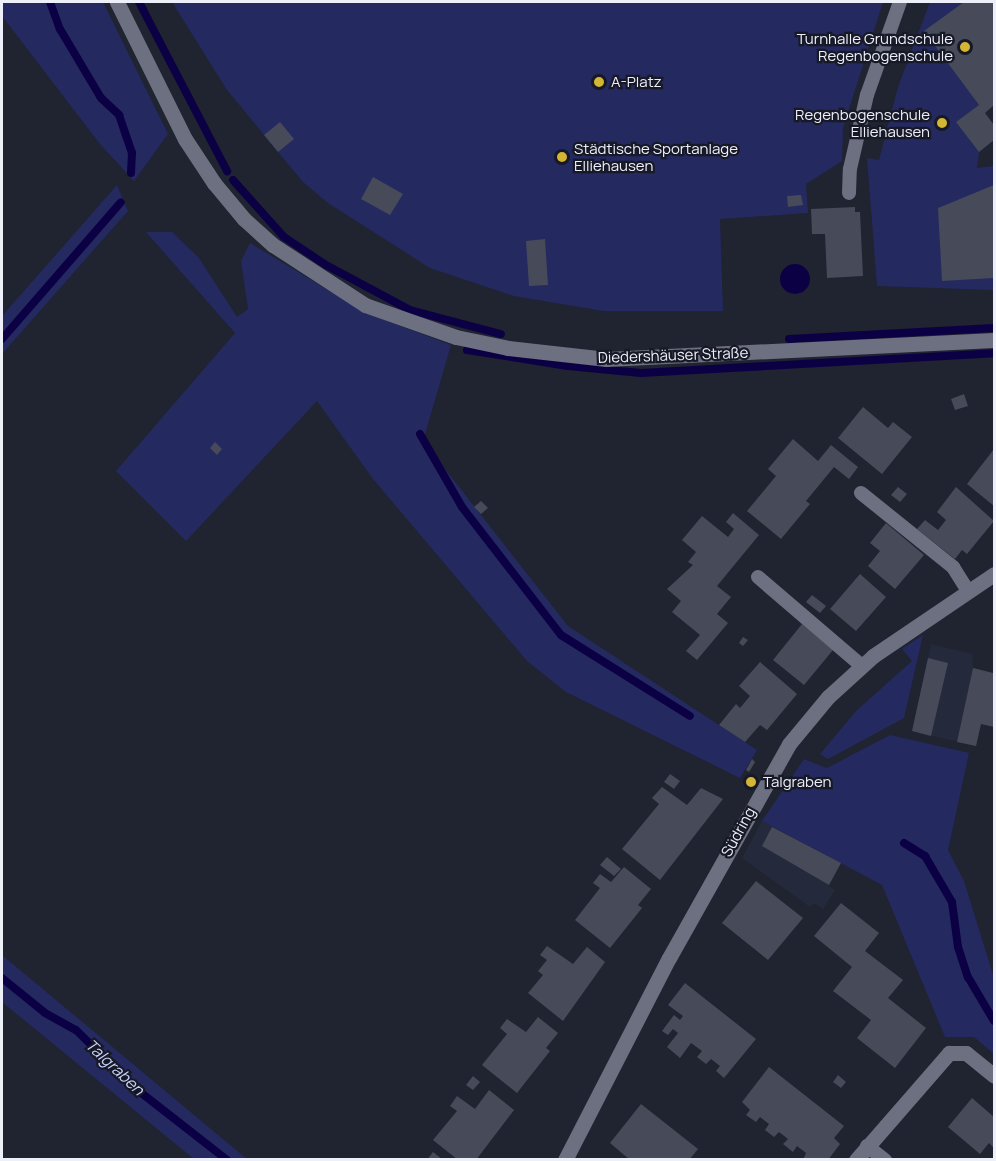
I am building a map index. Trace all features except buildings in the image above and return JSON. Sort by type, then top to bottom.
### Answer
[{"type":"street","name":"Diedershäuser Straße","points":[[117,2],[185,139],[229,201],[273,245],[365,305],[456,337],[508,348],[606,359],[994,340]]},
{"type":"street","name":"Südring","points":[[565,1160],[761,789],[789,744],[828,697],[862,666],[994,574]]},
{"type":"street","points":[[856,1160],[941,1058],[958,1052],[973,1057],[994,1076]]},
{"type":"lane","points":[[849,193],[850,169],[867,95],[900,2]]},
{"type":"lane","points":[[861,493],[953,567],[968,591]]},
{"type":"lane","points":[[758,577],[862,666]]},
{"type":"lane","points":[[867,1146],[885,1160]]},
{"type":"shaded area","points":[[2,2],[103,2],[168,134],[134,181],[100,144],[2,16]]},
{"type":"shaded area","name":"Städtische Sportanlage Elliehausen","points":[[172,2],[883,2],[843,128],[842,161],[806,184],[808,213],[720,219],[723,311],[604,311],[514,296],[430,268],[328,203],[303,182],[227,90]]},
{"type":"shaded area","name":"Regenbogenschule Elliehausen","points":[[930,2],[994,2],[994,63],[965,85],[979,105],[957,122],[979,152],[977,168],[994,166],[994,290],[877,286],[867,158],[879,160],[898,87]]},
{"type":"shaded area","points":[[117,185],[128,211],[2,354],[2,316]]},
{"type":"shaded area","points":[[146,232],[172,232],[199,258],[237,317],[248,309],[241,261],[250,243],[366,313],[451,345],[423,441],[568,626],[757,750],[740,778],[566,692],[527,661],[373,479],[317,401],[186,541],[116,471],[235,333]]},
{"type":"shaded area","points":[[795,264],[801,265],[809,273],[809,285],[801,293],[795,294],[789,293],[781,285],[780,279],[781,273],[789,265]]},
{"type":"shaded area","points":[[923,635],[904,718],[828,759],[820,754],[857,710],[912,661],[902,649]]},
{"type":"shaded area","points":[[931,644],[972,654],[973,668],[993,673],[976,746],[912,731]]},
{"type":"shaded area","points":[[890,735],[969,753],[948,850],[964,881],[994,978],[994,1054],[974,1037],[945,1037],[882,885],[762,821],[804,759],[827,768]]},
{"type":"shaded area","points":[[762,821],[841,863],[829,886],[835,890],[823,909],[814,903],[810,907],[742,858]]},
{"type":"shaded area","points":[[2,955],[247,1159],[194,1159],[2,1002]]},
{"type":"waterway","points":[[50,2],[60,29],[101,98],[119,115],[132,153],[131,173]]},
{"type":"waterway","points":[[139,2],[227,171]]},
{"type":"waterway","points":[[233,180],[284,237],[326,265],[410,310],[501,334]]},
{"type":"waterway","points":[[2,339],[121,202]]},
{"type":"waterway","points":[[789,339],[994,328]]},
{"type":"waterway","points":[[467,350],[568,366],[641,373],[994,353]]},
{"type":"waterway","points":[[420,434],[462,507],[561,635],[690,716]]},
{"type":"waterway","points":[[904,843],[925,856],[952,902],[958,947],[968,977],[994,1021]]},
{"type":"waterway","name":"Talgraben","points":[[2,978],[45,1013],[76,1030],[135,1088],[227,1160]]},
{"type":"place","name":"Turnhalle Grundschule Regenbogenschule","points":[[965,47]]},
{"type":"place","name":"A-Platz","points":[[599,82]]},
{"type":"place","name":"Regenbogenschule Elliehausen","points":[[942,123]]},
{"type":"place","name":"Städtische Sportanlage Elliehausen","points":[[562,157]]},
{"type":"place","name":"Talgraben","points":[[751,782]]}]
